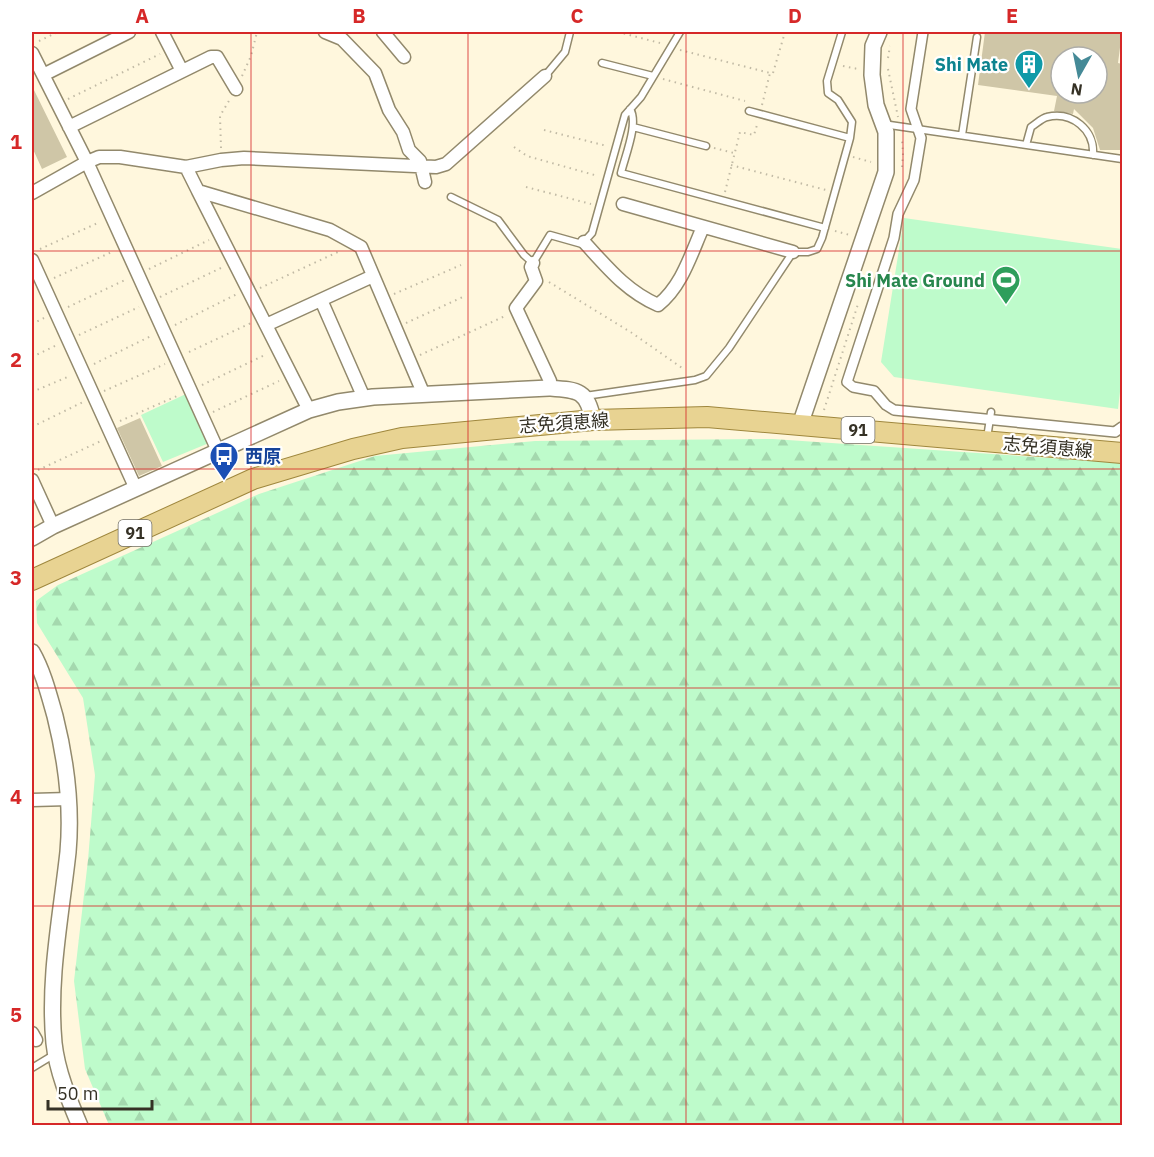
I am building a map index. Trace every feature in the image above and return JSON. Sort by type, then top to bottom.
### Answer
[{"type":"main road","name":"志免須恵線","points":[[32,580],[252,479],[353,449],[402,438],[593,420],[707,417],[1122,453]]},
{"type":"street","points":[[43,75],[129,32]]},
{"type":"street","points":[[162,32],[182,71]]},
{"type":"street","points":[[325,32],[339,34],[375,73],[389,110],[403,132],[409,150],[420,161],[424,182]]},
{"type":"street","points":[[383,32],[404,57]]},
{"type":"street","points":[[800,424],[886,172],[886,132],[876,105],[872,75],[873,46],[879,32]]},
{"type":"street","points":[[923,32],[911,109],[921,138],[914,180],[898,214],[894,238],[847,382],[853,387],[874,391],[886,405],[894,410],[1115,432],[1122,427]]},
{"type":"street","points":[[32,53],[87,162],[218,451]]},
{"type":"street","points":[[69,127],[211,57],[217,57],[236,89]]},
{"type":"street","points":[[32,193],[99,157],[120,157],[186,167],[221,159],[244,158],[436,167],[446,164],[545,76]]},
{"type":"street","points":[[186,167],[309,411]]},
{"type":"street","points":[[198,191],[330,230],[361,248],[424,395]]},
{"type":"street","points":[[623,204],[793,252]]},
{"type":"street","points":[[584,242],[618,281],[658,305],[669,296],[678,283],[703,227]]},
{"type":"street","points":[[32,260],[136,489]]},
{"type":"street","points":[[533,268],[536,281],[516,308],[550,381],[549,388]]},
{"type":"street","points":[[264,321],[321,300],[373,276]]},
{"type":"street","points":[[321,300],[364,398]]},
{"type":"street","points":[[32,538],[53,526],[218,451],[309,411],[338,402],[364,398],[549,388],[569,390],[585,396],[590,405],[593,420]]},
{"type":"street","points":[[32,480],[53,526]]},
{"type":"street","points":[[32,652],[49,693],[69,799],[68,850],[53,973],[52,1011],[56,1054],[69,1099],[80,1125]]},
{"type":"street","points":[[32,800],[69,799]]},
{"type":"lane","points":[[545,76],[565,52],[570,32]]},
{"type":"lane","points":[[451,197],[498,220],[533,268],[550,235],[582,244],[592,233],[625,115],[640,97],[680,32]]},
{"type":"lane","points":[[585,396],[690,381],[706,376],[729,348],[793,252],[808,252],[817,249],[850,138],[852,122],[838,100],[828,93],[827,81],[842,32]]},
{"type":"lane","points":[[962,135],[977,37]]},
{"type":"lane","points":[[603,63],[653,76]]},
{"type":"lane","points":[[630,109],[634,115],[633,127],[621,172],[825,228]]},
{"type":"lane","points":[[749,111],[850,138]]},
{"type":"lane","points":[[1026,145],[1031,127],[1045,117],[1055,116],[1077,121],[1084,127],[1094,145],[1093,155]]},
{"type":"lane","points":[[883,124],[1122,159]]},
{"type":"lane","points":[[633,127],[706,146]]},
{"type":"lane","points":[[986,441],[991,412]]},
{"type":"lane","points":[[32,1068],[56,1054]]},
{"type":"path","points":[[32,45],[58,32]]},
{"type":"path","points":[[618,32],[770,73]]},
{"type":"path","points":[[723,200],[740,132],[754,135],[770,73],[773,73],[785,32]]},
{"type":"path","points":[[57,104],[171,48]]},
{"type":"path","points":[[833,64],[858,69]]},
{"type":"path","points":[[653,76],[762,106]]},
{"type":"path","points":[[544,130],[615,148]]},
{"type":"path","points":[[706,146],[734,153]]},
{"type":"path","points":[[514,147],[527,156],[607,178]]},
{"type":"path","points":[[845,155],[874,162]]},
{"type":"path","points":[[731,165],[835,192]]},
{"type":"path","points":[[526,187],[599,206]]},
{"type":"path","points":[[32,252],[112,217]]},
{"type":"path","points":[[825,228],[853,236]]},
{"type":"path","points":[[56,313],[220,235]]},
{"type":"path","points":[[32,392],[355,244]]},
{"type":"path","points":[[42,284],[125,246]]},
{"type":"path","points":[[32,357],[233,261]]},
{"type":"path","points":[[383,299],[460,265]]},
{"type":"path","points":[[533,268],[675,362],[687,372],[690,381]]},
{"type":"path","points":[[395,327],[465,296]]},
{"type":"path","points":[[409,360],[518,310]]},
{"type":"path","points":[[32,427],[176,358],[264,321]]},
{"type":"path","points":[[32,474],[190,390],[278,349]]},
{"type":"path","points":[[203,417],[291,376]]},
{"type":"green space","name":"Shi Mate Ground","points":[[904,218],[1122,249],[1122,374],[1118,409],[894,377],[881,362]]},
{"type":"green space","points":[[188,393],[209,443],[163,462],[141,415]]},
{"type":"green space","points":[[773,439],[1122,463],[1122,1125],[109,1125],[85,1069],[74,981],[95,775],[83,698],[37,623],[36,601],[58,585],[259,494],[375,456],[535,441]]},
{"type":"building","name":"Shi Mate","points":[[985,32],[1122,32],[1118,63],[1122,64],[1122,150],[1100,150],[1093,128],[1074,109],[1073,114],[1054,111],[1055,105],[1109,105],[1109,45],[1049,45],[1049,95],[978,85]]},
{"type":"building","points":[[32,86],[67,157],[42,169],[32,147]]},
{"type":"building","points":[[140,418],[162,466],[139,476],[117,428]]},
{"type":"place","name":"Shi Mate","points":[[1029,90]]},
{"type":"place","name":"Shi Mate Ground","points":[[1006,306]]},
{"type":"place","name":"西原","points":[[224,482]]}]
